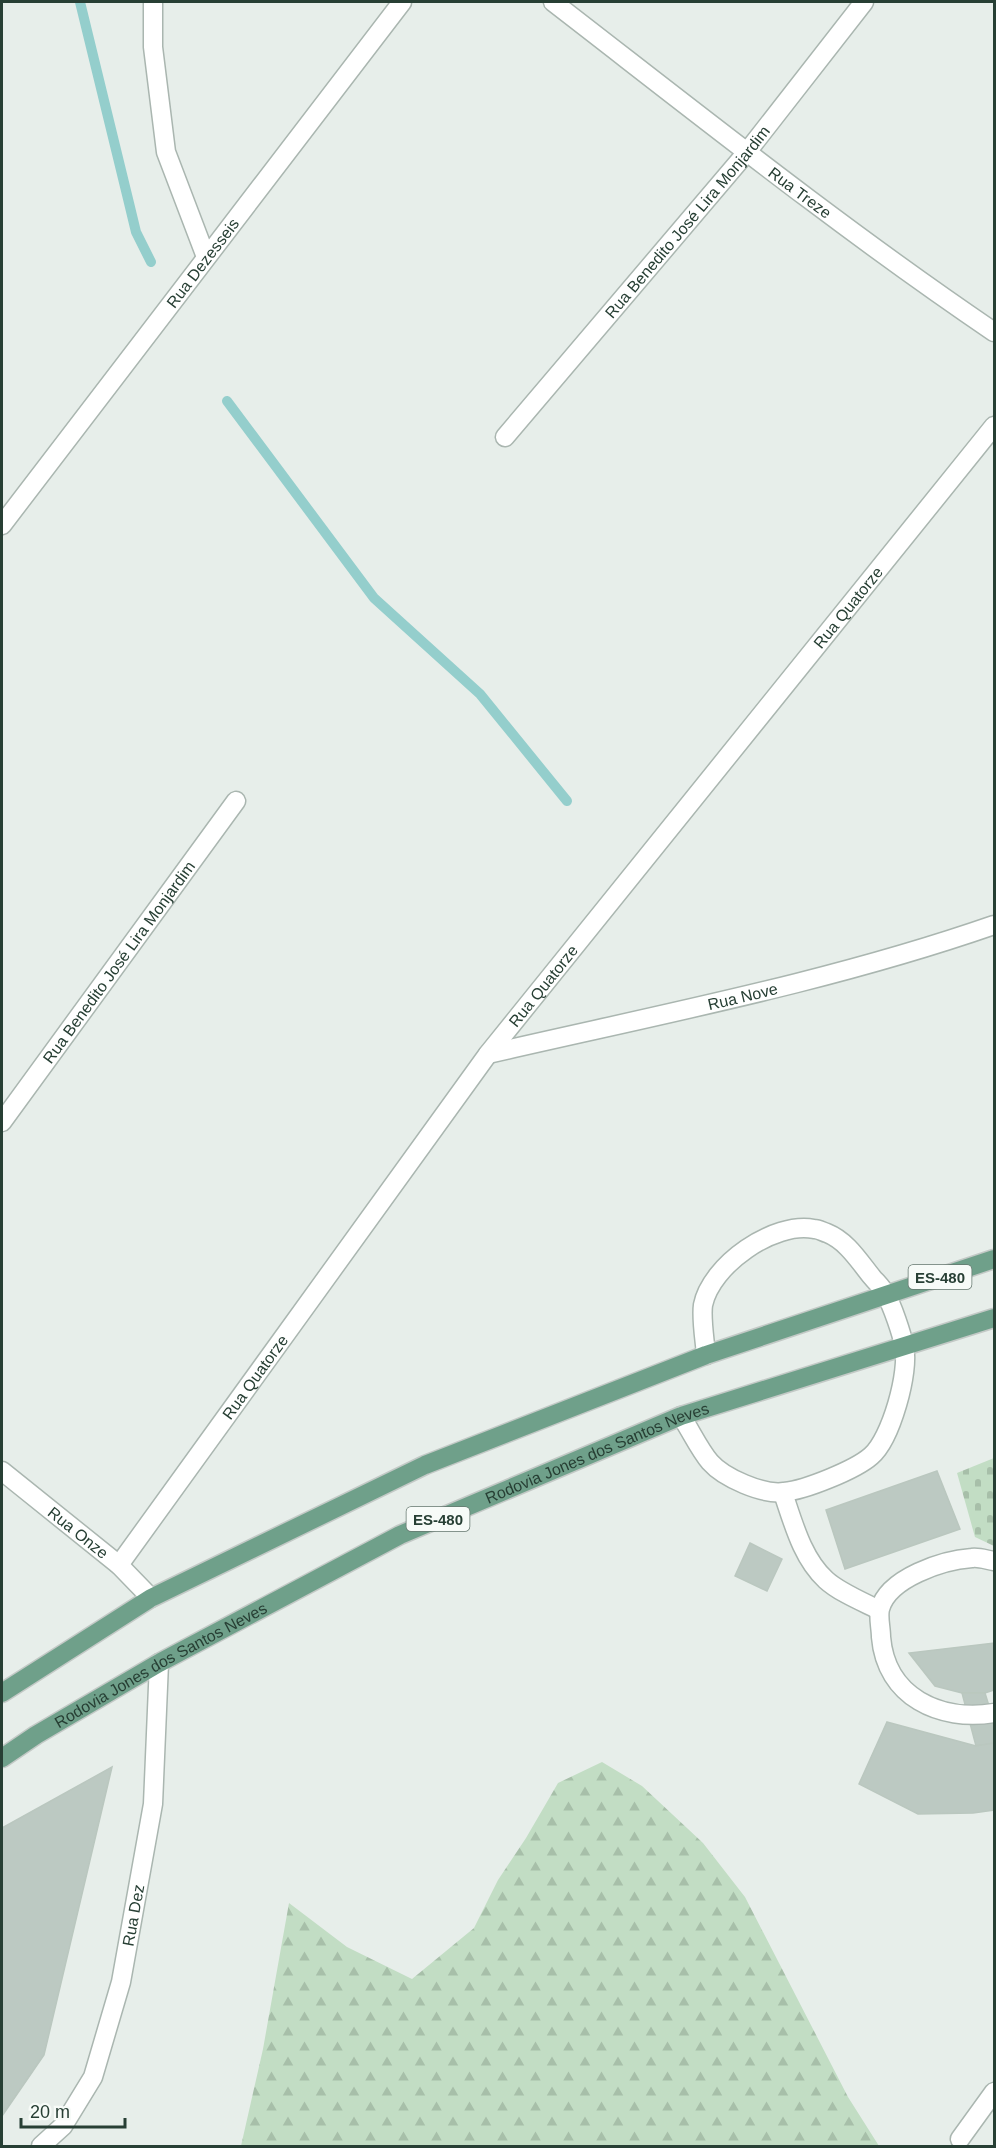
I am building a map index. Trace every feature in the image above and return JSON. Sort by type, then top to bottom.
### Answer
[{"type":"main road","name":"ES-480","points":[[2,1693],[151,1598],[425,1465],[706,1355],[994,1259]]},
{"type":"main road","name":"Rodovia Jones dos Santos Neves","points":[[2,1758],[36,1735],[159,1663],[400,1535],[681,1416],[994,1318]]},
{"type":"street","points":[[153,2],[153,48],[166,152],[206,257]]},
{"type":"street","name":"Rua Dezesseis","points":[[2,525],[402,2]]},
{"type":"street","name":"Rua Treze","points":[[553,2],[747,152],[994,333]]},
{"type":"street","name":"Rua Benedito José Lira Monjardim","points":[[505,437],[747,152],[864,2]]},
{"type":"street","name":"Rua Quatorze","points":[[119,1564],[488,1054],[994,426]]},
{"type":"street","name":"Rua Benedito José Lira Monjardim","points":[[2,1122],[236,801]]},
{"type":"street","name":"Rua Nove","points":[[488,1054],[820,977],[957,938],[994,925]]},
{"type":"street","points":[[681,1416],[711,1463],[746,1486],[783,1493],[832,1478],[855,1467],[872,1455],[891,1423],[903,1381],[905,1347],[886,1294],[853,1253],[836,1237],[814,1228],[775,1234],[757,1242],[728,1263],[715,1278],[703,1306],[706,1355]]},
{"type":"street","name":"Rua Onze","points":[[2,1471],[119,1564],[151,1598]]},
{"type":"street","points":[[783,1493],[798,1536],[816,1569],[828,1582],[879,1610]]},
{"type":"street","points":[[994,1561],[973,1558],[921,1571],[904,1580],[887,1594],[879,1610],[882,1647],[889,1670],[915,1699],[935,1709],[953,1714],[975,1716],[994,1713]]},
{"type":"street","name":"Rua Dez","points":[[41,2146],[63,2126],[93,2077],[121,1982],[153,1804],[159,1663]]},
{"type":"street","points":[[960,2139],[994,2092]]},
{"type":"green space","points":[[994,1458],[994,1546],[975,1537],[957,1473]]},
{"type":"green space","points":[[602,1762],[642,1786],[703,1843],[745,1897],[848,2097],[879,2146],[241,2146],[263,2049],[289,1903],[347,1947],[412,1979],[474,1928],[498,1880],[558,1783]]},
{"type":"building","points":[[937,1471],[960,1529],[845,1569],[826,1510]]},
{"type":"building","points":[[750,1543],[782,1559],[767,1591],[735,1576]]},
{"type":"building","points":[[994,1643],[994,1690],[985,1693],[962,1693],[935,1686],[909,1653]]},
{"type":"building","points":[[962,1693],[985,1693],[994,1722],[994,1743],[976,1746]]},
{"type":"building","points":[[887,1722],[976,1746],[994,1743],[994,1810],[973,1813],[918,1814],[859,1784]]},
{"type":"building","points":[[112,1767],[44,2055],[2,2116],[2,1828]]},
{"type":"waterway","points":[[80,2],[136,232],[151,262]]},
{"type":"waterway","points":[[227,401],[374,598],[480,694],[567,801]]}]
